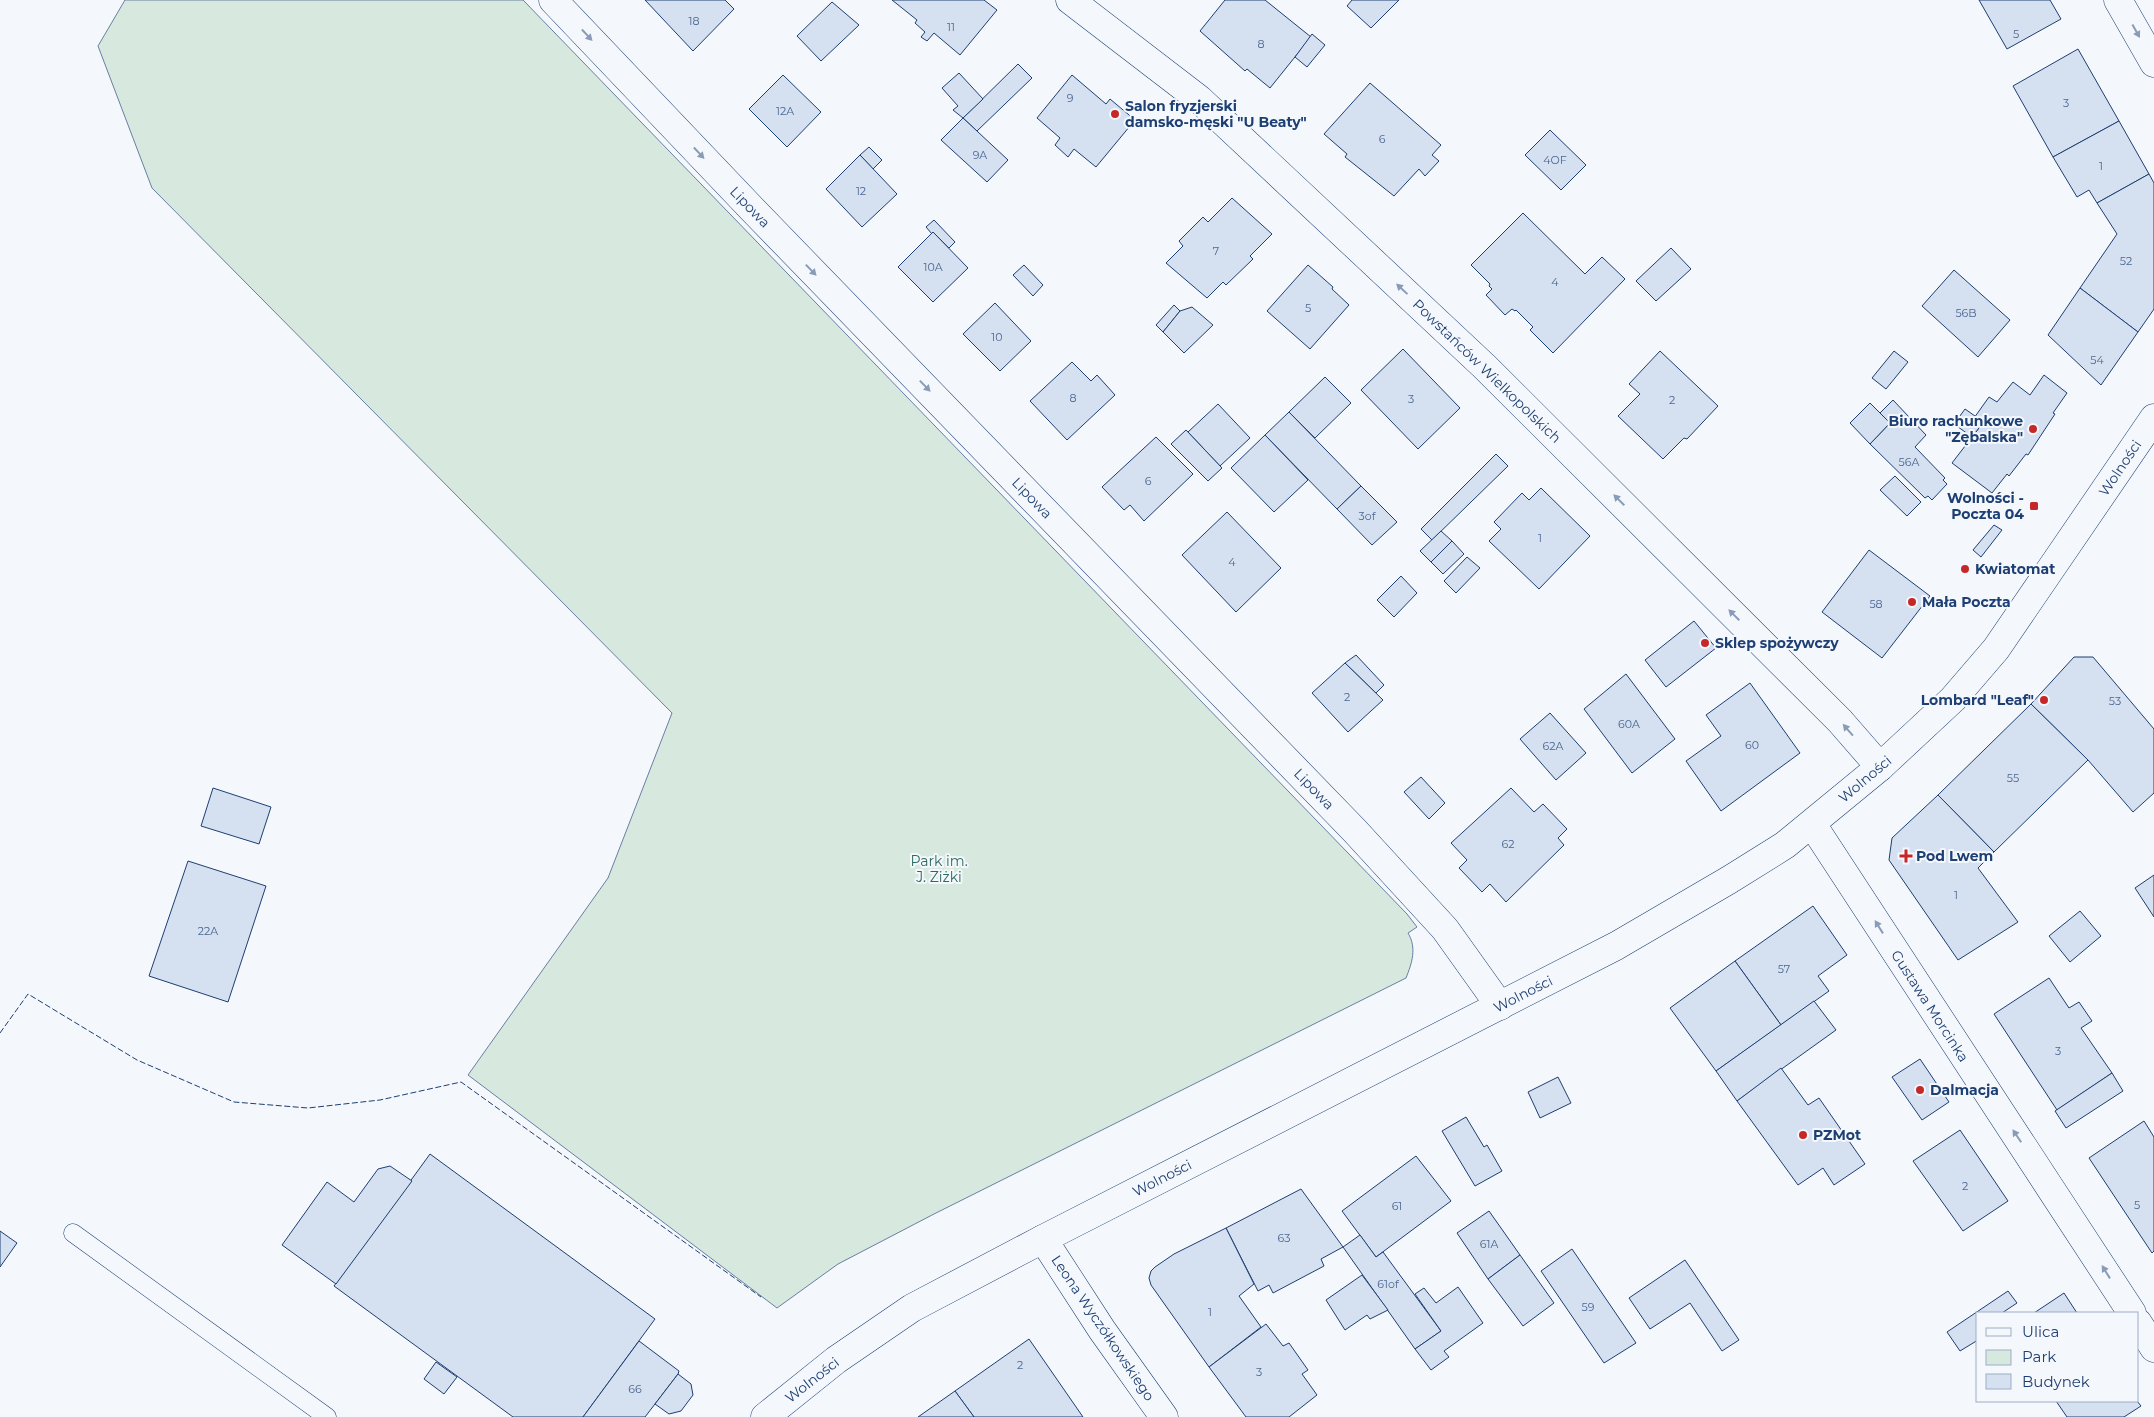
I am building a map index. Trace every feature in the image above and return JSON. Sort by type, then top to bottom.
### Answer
[{"type":"street","name":"Lipowa","points":[[553,0],[758,216],[1355,831],[1444,929],[1500,1006]]},
{"type":"street","name":"Powstańców Wielkopolskich","points":[[1070,0],[1199,99],[1471,354],[1840,721],[1880,767]]},
{"type":"street","points":[[2118,0],[2154,63]]},
{"type":"street","name":"Wolności","points":[[765,1417],[836,1360],[912,1308],[1616,946],[1785,845],[1880,767],[1953,699],[1996,649],[2154,418]]},
{"type":"street","name":"Gustawa Morcinka","points":[[1812,824],[1843,874],[1866,905],[1912,980],[2074,1222],[2131,1312]]},
{"type":"street","name":"Leona Wyczółkowskiego","points":[[1043,1239],[1102,1330],[1164,1417]]},
{"type":"street","points":[[2139,1325],[2154,1348]]},
{"type":"lane","points":[[73,1233],[327,1417]]},
{"type":"green space","name":"Park im. J. Ziżki","points":[[125,0],[523,0],[1407,914],[1417,927],[1408,933],[1413,950],[1412,961],[1406,978],[838,1264],[777,1308],[468,1075],[608,878],[672,713],[152,188],[98,46]]},
{"type":"building","points":[[645,0],[725,0],[734,9],[693,51]]},
{"type":"building","points":[[892,0],[984,0],[997,10],[960,55],[934,33],[927,41],[921,37],[925,32],[915,23],[917,20]]},
{"type":"building","points":[[1225,0],[1265,0],[1311,37],[1270,88],[1247,69],[1245,71],[1200,31]]},
{"type":"building","points":[[1352,0],[1399,0],[1371,28],[1347,6]]},
{"type":"building","points":[[1979,0],[2050,0],[2061,19],[2007,49]]},
{"type":"building","points":[[832,2],[859,25],[821,61],[797,36]]},
{"type":"building","points":[[1312,34],[1325,45],[1307,67],[1295,57]]},
{"type":"building","points":[[2078,49],[2119,121],[2053,157],[2013,86]]},
{"type":"building","points":[[1018,64],[1032,78],[977,131],[963,118]]},
{"type":"building","points":[[959,73],[983,99],[963,118],[953,110],[958,106],[942,88]]},
{"type":"building","points":[[783,75],[821,112],[787,147],[749,109]]},
{"type":"building","points":[[1072,75],[1106,104],[1110,99],[1135,120],[1096,167],[1074,149],[1068,157],[1055,145],[1060,138],[1037,118]]},
{"type":"building","points":[[1370,83],[1441,145],[1432,155],[1439,161],[1425,176],[1419,169],[1394,196],[1345,157],[1347,154],[1324,134]]},
{"type":"building","points":[[963,118],[1008,160],[987,182],[941,140]]},
{"type":"building","points":[[2119,121],[2149,174],[2097,203],[2089,190],[2077,197],[2053,157]]},
{"type":"building","points":[[1550,130],[1586,165],[1561,190],[1525,155]]},
{"type":"building","points":[[869,147],[882,160],[873,169],[860,155]]},
{"type":"building","points":[[860,155],[897,194],[862,227],[826,189]]},
{"type":"building","points":[[2149,174],[2154,183],[2154,309],[2138,332],[2080,288],[2117,234],[2097,203]]},
{"type":"building","points":[[1232,198],[1272,234],[1250,256],[1253,259],[1226,285],[1223,282],[1207,298],[1166,263],[1183,246],[1179,241],[1203,217],[1208,222]]},
{"type":"building","points":[[1523,213],[1585,274],[1602,257],[1625,279],[1553,353],[1530,330],[1533,327],[1516,310],[1512,309],[1505,315],[1486,295],[1492,289],[1489,286],[1490,284],[1471,265]]},
{"type":"building","points":[[934,220],[955,242],[949,248],[926,227]]},
{"type":"building","points":[[933,232],[968,268],[933,302],[898,267]]},
{"type":"building","points":[[1671,248],[1691,269],[1656,301],[1636,281]]},
{"type":"building","points":[[1024,265],[1043,285],[1033,296],[1013,275]]},
{"type":"building","points":[[1308,265],[1333,287],[1332,289],[1349,305],[1310,349],[1267,311]]},
{"type":"building","points":[[1954,270],[2010,320],[1978,357],[1922,306]]},
{"type":"building","points":[[2080,288],[2138,332],[2101,385],[2048,335]]},
{"type":"building","points":[[995,303],[1031,341],[1000,371],[963,334]]},
{"type":"building","points":[[1174,305],[1180,311],[1163,332],[1156,325]]},
{"type":"building","points":[[1192,307],[1213,325],[1184,353],[1163,332],[1180,311]]},
{"type":"building","points":[[1403,349],[1460,408],[1418,449],[1361,390]]},
{"type":"building","points":[[1660,351],[1718,406],[1687,439],[1684,438],[1663,459],[1618,416],[1640,394],[1629,384]]},
{"type":"building","points":[[1894,351],[1908,362],[1886,389],[1872,378]]},
{"type":"building","points":[[1072,362],[1091,381],[1097,375],[1115,395],[1067,440],[1030,401]]},
{"type":"building","points":[[2044,375],[2067,393],[2028,455],[2026,454],[2009,476],[2007,474],[1992,493],[1952,463],[1982,424],[1974,418],[1989,397],[1997,402],[2013,382],[2030,395]]},
{"type":"building","points":[[1325,377],[1351,403],[1315,438],[1289,412]]},
{"type":"building","points":[[1893,400],[1926,435],[1915,447],[1945,478],[1943,480],[1947,484],[1932,500],[1928,496],[1925,498],[1870,444],[1890,423],[1880,413]]},
{"type":"building","points":[[1870,403],[1890,423],[1870,444],[1850,423]]},
{"type":"building","points":[[1218,404],[1250,438],[1220,466],[1188,432]]},
{"type":"building","points":[[1965,409],[1982,424],[1972,437],[1954,424]]},
{"type":"building","points":[[1289,412],[1361,486],[1337,509],[1265,435]]},
{"type":"building","points":[[1186,430],[1222,468],[1208,481],[1171,444]]},
{"type":"building","points":[[1265,435],[1308,480],[1274,512],[1231,468]]},
{"type":"building","points":[[1156,437],[1193,474],[1144,521],[1130,505],[1124,510],[1102,487]]},
{"type":"building","points":[[1496,454],[1508,466],[1432,540],[1421,529]]},
{"type":"building","points":[[1895,476],[1921,502],[1907,516],[1880,490]]},
{"type":"building","points":[[1361,486],[1397,522],[1372,545],[1337,509]]},
{"type":"building","points":[[1541,488],[1590,536],[1539,589],[1489,541],[1501,529],[1494,522],[1522,493],[1529,500]]},
{"type":"building","points":[[1227,512],[1281,568],[1236,612],[1182,555]]},
{"type":"building","points":[[1994,525],[2002,530],[1981,557],[1973,550]]},
{"type":"building","points":[[1441,531],[1452,541],[1431,562],[1420,551]]},
{"type":"building","points":[[1452,541],[1464,554],[1443,574],[1431,562]]},
{"type":"building","points":[[1869,550],[1930,596],[1882,658],[1822,612]]},
{"type":"building","points":[[1467,557],[1480,568],[1456,593],[1444,581]]},
{"type":"building","points":[[1401,576],[1417,593],[1394,617],[1377,600]]},
{"type":"building","points":[[1694,621],[1716,648],[1666,687],[1645,660]]},
{"type":"building","points":[[1356,655],[1384,685],[1376,693],[1345,663]]},
{"type":"building","points":[[2074,657],[2093,657],[2154,729],[2154,793],[2133,812],[2088,760],[2031,704]]},
{"type":"building","points":[[1345,663],[1383,700],[1348,732],[1312,693]]},
{"type":"building","points":[[1626,674],[1675,739],[1632,773],[1584,709]]},
{"type":"building","points":[[1750,683],[1800,753],[1721,811],[1686,761],[1721,736],[1706,715]]},
{"type":"building","points":[[2031,704],[2088,760],[1994,852],[1938,795]]},
{"type":"building","points":[[1550,713],[1586,753],[1556,780],[1520,739]]},
{"type":"building","points":[[1421,777],[1445,803],[1429,819],[1404,792]]},
{"type":"building","points":[[213,788],[271,807],[259,844],[201,826]]},
{"type":"building","points":[[1511,788],[1534,812],[1543,804],[1567,829],[1558,838],[1564,845],[1506,902],[1490,884],[1482,892],[1459,868],[1467,860],[1451,843]]},
{"type":"building","points":[[1938,795],[1994,852],[1978,868],[2018,922],[1958,960],[1889,860],[1892,838]]},
{"type":"building","points":[[188,861],[266,886],[228,1002],[149,976]]},
{"type":"building","points":[[2154,875],[2154,917],[2135,888]]},
{"type":"building","points":[[1813,906],[1847,955],[1818,976],[1829,991],[1781,1025],[1735,961]]},
{"type":"building","points":[[2080,911],[2101,936],[2070,962],[2049,936]]},
{"type":"building","points":[[1735,961],[1781,1025],[1716,1071],[1670,1008]]},
{"type":"building","points":[[2049,978],[2069,1008],[2079,1002],[2092,1021],[2081,1028],[2112,1073],[2057,1110],[1994,1014]]},
{"type":"building","points":[[1814,1001],[1836,1030],[1737,1101],[1716,1071]]},
{"type":"building","name":"Dalmacja","points":[[1920,1059],[1949,1102],[1922,1120],[1892,1077]]},
{"type":"building","name":"PZMot","points":[[1781,1068],[1808,1105],[1819,1098],[1865,1164],[1834,1185],[1823,1168],[1798,1185],[1737,1101]]},
{"type":"building","points":[[2112,1073],[2123,1091],[2066,1128],[2055,1111]]},
{"type":"building","points":[[1558,1077],[1571,1103],[1540,1118],[1528,1092]]},
{"type":"building","points":[[1466,1117],[1484,1147],[1487,1145],[1502,1171],[1475,1186],[1442,1131]]},
{"type":"building","points":[[2144,1121],[2154,1137],[2154,1251],[2152,1253],[2089,1158]]},
{"type":"building","points":[[1960,1130],[2008,1201],[1963,1231],[1913,1161]]},
{"type":"building","points":[[430,1154],[655,1319],[583,1417],[513,1417],[334,1286]]},
{"type":"building","points":[[1416,1156],[1451,1201],[1376,1257],[1342,1211]]},
{"type":"building","points":[[390,1166],[412,1181],[336,1284],[282,1245],[327,1182],[354,1202],[378,1169]]},
{"type":"building","points":[[1301,1189],[1343,1247],[1321,1259],[1324,1266],[1273,1293],[1269,1285],[1258,1291],[1226,1228]]},
{"type":"building","points":[[1489,1211],[1520,1255],[1488,1279],[1457,1233]]},
{"type":"building","points":[[1226,1228],[1254,1284],[1239,1296],[1261,1327],[1209,1367],[1151,1285],[1149,1278],[1151,1271],[1155,1267],[1174,1254]]},
{"type":"building","points":[[0,1231],[17,1243],[0,1267]]},
{"type":"building","points":[[1360,1235],[1376,1257],[1383,1252],[1441,1331],[1415,1349],[1343,1247]]},
{"type":"building","points":[[1572,1249],[1636,1343],[1604,1363],[1541,1271]]},
{"type":"building","points":[[1520,1255],[1554,1303],[1523,1326],[1488,1279]]},
{"type":"building","points":[[1685,1260],[1739,1340],[1722,1351],[1690,1303],[1650,1329],[1629,1298]]},
{"type":"building","points":[[1362,1275],[1388,1310],[1370,1319],[1367,1315],[1345,1330],[1326,1300]]},
{"type":"building","points":[[1458,1287],[1483,1323],[1444,1351],[1449,1357],[1431,1370],[1415,1349],[1441,1331],[1415,1294],[1424,1288],[1436,1303]]},
{"type":"building","points":[[2008,1291],[2017,1303],[2004,1312],[1977,1312]]},
{"type":"building","points":[[2064,1293],[2076,1312],[2036,1312]]},
{"type":"building","points":[[1976,1313],[1976,1341],[1960,1351],[1947,1332]]},
{"type":"building","points":[[1266,1324],[1283,1346],[1289,1343],[1308,1370],[1302,1374],[1317,1395],[1289,1417],[1246,1417],[1209,1367]]},
{"type":"building","points":[[1029,1339],[1083,1417],[974,1417],[955,1391]]},
{"type":"building","points":[[639,1341],[679,1371],[678,1374],[645,1417],[583,1417]]},
{"type":"building","points":[[436,1362],[457,1377],[444,1394],[424,1379]]},
{"type":"building","points":[[678,1374],[691,1384],[693,1395],[681,1411],[669,1414],[655,1404]]},
{"type":"building","points":[[955,1391],[974,1417],[918,1417]]},
{"type":"building","points":[[2057,1402],[2138,1402],[2141,1406],[2124,1417],[2067,1417]]},
{"type":"fence","points":[[0,1033],[28,994],[137,1060],[234,1102],[308,1108],[380,1100],[461,1082],[761,1297]]},
{"type":"place","name":"Salon fryzjerski damsko-męski \"U Beaty\"","points":[[1115,114]]},
{"type":"place","name":"Biuro rachunkowe \"Zębalska\"","points":[[2033,429]]},
{"type":"place","name":"Wolności - Poczta 04","points":[[2034,506]]},
{"type":"place","name":"Kwiatomat","points":[[1965,569]]},
{"type":"place","name":"Mała Poczta","points":[[1912,602]]},
{"type":"place","name":"Sklep spożywczy","points":[[1705,643]]},
{"type":"place","name":"Lombard \"Leaf\"","points":[[2044,700]]},
{"type":"place","name":"Pod Lwem","points":[[1906,856]]},
{"type":"place","name":"Dalmacja","points":[[1920,1090]]},
{"type":"place","name":"PZMot","points":[[1803,1135]]}]
